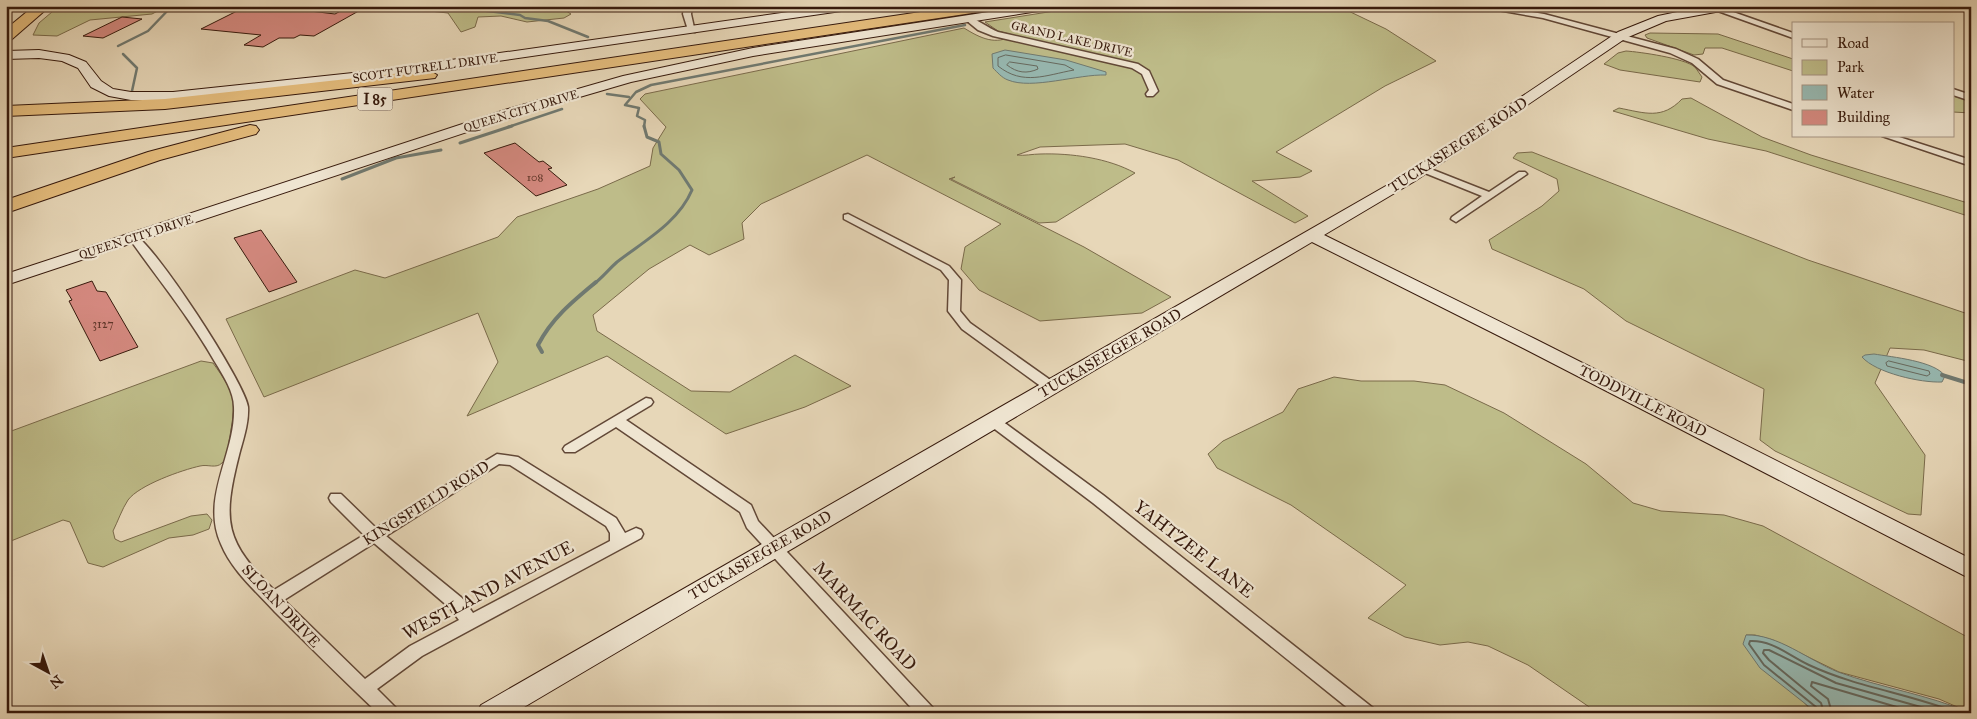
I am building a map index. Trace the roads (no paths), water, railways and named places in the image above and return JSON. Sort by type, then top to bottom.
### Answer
[{"type":"highway","points":[[6,37],[43,6]]},
{"type":"highway","name":"I 85","points":[[6,141],[922,6]]},
{"type":"highway","name":"I 85","points":[[6,153],[992,6]]},
{"type":"highway","points":[[6,111],[165,104],[530,64]]},
{"type":"highway","points":[[6,207],[154,156],[242,132],[368,105],[571,70]]},
{"type":"street","points":[[688,6],[687,14],[692,30]]},
{"type":"street","name":"SCOTT FUTRELL DRIVE","points":[[6,55],[39,54],[64,58],[82,65],[101,88],[124,95],[154,96],[335,80],[855,6]]},
{"type":"street","name":"QUEEN CITY DRIVE","points":[[6,280],[496,118],[628,79],[753,52],[1051,6]]},
{"type":"street","points":[[1480,6],[1544,16],[1683,55],[1695,61],[1720,82],[1792,107]]},
{"type":"street","name":"TUCKASEEGEE ROAD","points":[[490,713],[773,547],[1312,236],[1423,169],[1619,37],[1655,20],[1712,7],[1732,6]]},
{"type":"street","points":[[1712,7],[1792,36]]},
{"type":"street","name":"GRAND LAKE DRIVE","points":[[970,19],[981,28],[996,34],[1135,66],[1148,76],[1154,91],[1150,94]]},
{"type":"street","points":[[1954,92],[1971,98]]},
{"type":"street","points":[[1892,138],[1971,163]]},
{"type":"street","points":[[1423,169],[1490,196]]},
{"type":"street","points":[[1456,219],[1522,174]]},
{"type":"street","points":[[848,217],[945,268],[955,280],[954,311],[966,326],[1051,387]]},
{"type":"street","name":"TODDVILLE ROAD","points":[[1312,236],[1528,343],[1971,570]]},
{"type":"street","name":"SLOAN DRIVE","points":[[134,238],[165,277],[218,356],[238,393],[241,406],[236,442],[221,508],[224,531],[228,543],[247,571],[273,599],[390,713]]},
{"type":"street","points":[[570,449],[646,402]]},
{"type":"street","name":"MARMAC ROAD","points":[[616,420],[746,509],[752,524],[928,713]]},
{"type":"street","name":"YAHTZEE LANE","points":[[992,421],[1098,499],[1367,713]]},
{"type":"street","name":"KINGSFIELD ROAD","points":[[273,599],[489,462],[504,458],[513,460],[611,522],[618,532],[617,544]]},
{"type":"street","points":[[336,498],[374,535],[456,603],[470,622]]},
{"type":"street","name":"WESTLAND AVENUE","points":[[364,689],[416,651],[636,534]]},
{"type":"water","points":[[1005,50],[1066,60],[1106,72],[1106,75],[1042,83],[1018,83],[1004,78],[993,68],[992,54]]},
{"type":"water","points":[[1874,354],[1923,363],[1940,371],[1945,376],[1942,382],[1933,382],[1899,376],[1877,368],[1862,357]]},
{"type":"water","points":[[1746,635],[1758,636],[1781,643],[1838,672],[1954,706],[1971,713],[1817,713],[1760,668],[1743,644]]},
{"type":"waterway","points":[[118,46],[148,31],[172,6]]},
{"type":"waterway","points":[[447,6],[520,15],[525,18],[548,21],[588,37]]},
{"type":"waterway","points":[[644,126],[645,120],[637,116],[639,108],[625,105],[636,92],[651,85],[965,25]]},
{"type":"waterway","points":[[123,54],[137,68],[132,91]]},
{"type":"waterway","points":[[607,94],[629,97]]},
{"type":"waterway","points":[[508,127],[562,109]]},
{"type":"waterway","points":[[460,143],[512,126]]},
{"type":"waterway","points":[[594,284],[617,262],[669,222],[686,202],[692,190],[679,170],[661,154],[659,142],[647,137],[644,126]]},
{"type":"waterway","points":[[342,179],[396,158],[441,150]]},
{"type":"waterway","points":[[542,352],[538,345],[556,318],[596,282]]},
{"type":"waterway","points":[[1942,375],[1971,384]]}]
